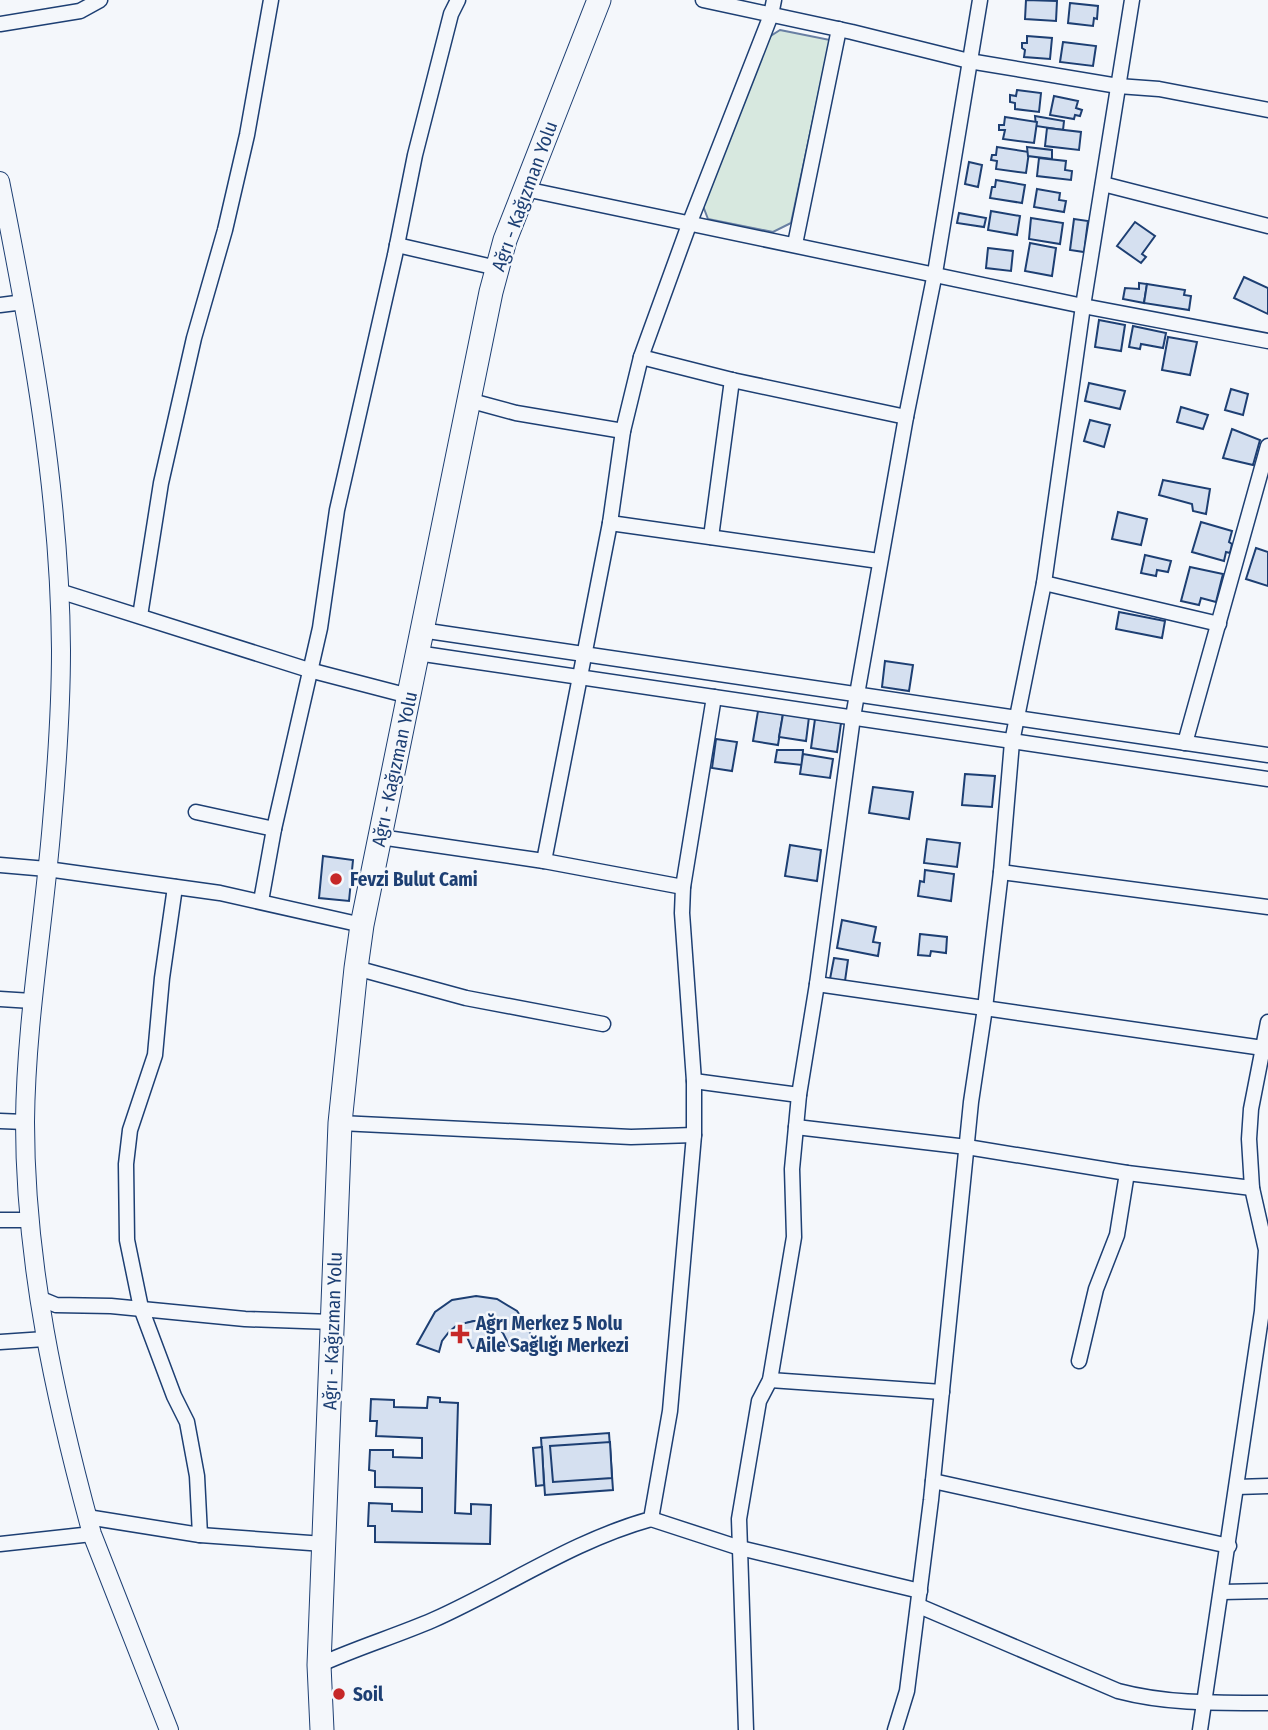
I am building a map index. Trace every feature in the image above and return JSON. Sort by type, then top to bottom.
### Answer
[{"type":"main road","name":"Ağrı - Kağızman Yolu","points":[[322,1730],[319,1665],[340,1123],[362,925],[497,268],[505,240],[599,0]]},
{"type":"street","points":[[0,24],[80,11],[100,0]]},
{"type":"street","points":[[140,616],[161,483],[194,338],[225,230],[247,135],[271,0]]},
{"type":"street","points":[[261,901],[274,829],[320,628],[337,510],[415,155],[458,0]]},
{"type":"street","points":[[703,0],[839,29],[969,61],[1118,86],[1159,89],[1268,110]]},
{"type":"street","points":[[544,861],[610,523],[623,430],[641,357],[690,222],[771,15],[774,0]]},
{"type":"street","points":[[746,1730],[739,1519],[758,1401],[770,1380],[794,1237],[792,1169],[799,1095],[817,984],[852,718],[879,561],[935,273],[980,0]]},
{"type":"street","points":[[895,1730],[907,1691],[920,1599],[971,1102],[1001,872],[1012,742],[1044,583],[1083,306],[1132,0]]},
{"type":"street","points":[[795,244],[839,29]]},
{"type":"street","points":[[0,181],[42,408],[55,520],[61,652],[52,822],[32,1001],[25,1122],[28,1220],[45,1339],[68,1448],[87,1517],[169,1730]]},
{"type":"street","points":[[1103,184],[1268,226]]},
{"type":"street","points":[[525,188],[1083,306],[1268,341]]},
{"type":"street","points":[[397,245],[497,268]]},
{"type":"street","points":[[0,305],[24,302]]},
{"type":"street","points":[[641,357],[732,380],[906,417]]},
{"type":"street","points":[[711,537],[732,380]]},
{"type":"street","points":[[468,400],[516,413],[623,430]]},
{"type":"street","points":[[1185,743],[1268,446]]},
{"type":"street","points":[[610,523],[879,561]]},
{"type":"street","points":[[1044,583],[1219,624]]},
{"type":"street","points":[[59,591],[309,670],[409,696]]},
{"type":"street","points":[[421,629],[1268,755]]},
{"type":"street","points":[[417,653],[1268,779]]},
{"type":"street","points":[[651,1519],[670,1411],[694,1135],[694,1081],[682,913],[683,887],[714,697]]},
{"type":"street","points":[[196,812],[274,829]]},
{"type":"street","points":[[380,837],[544,861],[683,887]]},
{"type":"street","points":[[0,865],[47,869],[261,901],[362,925]]},
{"type":"street","points":[[1001,872],[1268,906]]},
{"type":"street","points":[[175,887],[155,1055],[130,1130],[126,1164],[127,1240],[141,1308],[174,1396],[187,1422],[197,1476],[200,1535]]},
{"type":"street","points":[[356,968],[466,998],[603,1024]]},
{"type":"street","points":[[817,984],[1263,1048]]},
{"type":"street","points":[[0,999],[32,1001]]},
{"type":"street","points":[[1200,1730],[1262,1311],[1266,1250],[1252,1188],[1249,1139],[1251,1109],[1268,1023]]},
{"type":"street","points":[[694,1081],[799,1095]]},
{"type":"street","points":[[0,1121],[25,1122]]},
{"type":"street","points":[[340,1123],[631,1137],[694,1135]]},
{"type":"street","points":[[796,1127],[967,1147],[1127,1173],[1252,1188]]},
{"type":"street","points":[[1079,1361],[1096,1289],[1117,1235],[1127,1173]]},
{"type":"street","points":[[0,1220],[28,1220]]},
{"type":"street","points":[[39,1298],[55,1304],[141,1308],[245,1319],[332,1322]]},
{"type":"street","points":[[0,1342],[45,1339]]},
{"type":"street","points":[[770,1380],[942,1392]]},
{"type":"street","points":[[933,1481],[1229,1546]]},
{"type":"street","points":[[1237,1487],[1268,1486]]},
{"type":"street","points":[[87,1517],[200,1535],[324,1544]]},
{"type":"street","points":[[319,1665],[358,1647],[433,1620],[614,1530],[651,1519],[740,1548],[920,1599],[1118,1691],[1149,1699],[1205,1703],[1268,1703]]},
{"type":"street","points":[[0,1544],[92,1534]]},
{"type":"street","points":[[1222,1592],[1268,1591]]},
{"type":"shaded area","points":[[780,30],[830,40],[791,223],[773,232],[708,219],[703,206],[766,39]]},
{"type":"building","points":[[1026,0],[1057,1],[1056,21],[1025,19]]},
{"type":"building","points":[[1070,3],[1098,6],[1097,19],[1094,18],[1093,26],[1068,23]]},
{"type":"building","points":[[1027,36],[1052,38],[1050,59],[1024,57],[1022,43],[1027,43]]},
{"type":"building","points":[[1063,42],[1096,46],[1093,66],[1060,62]]},
{"type":"building","points":[[1017,90],[1041,93],[1039,112],[1015,109],[1015,103],[1010,102],[1010,95],[1016,96]]},
{"type":"building","points":[[1054,96],[1078,101],[1076,108],[1082,110],[1080,116],[1075,115],[1074,119],[1050,115]]},
{"type":"building","points":[[1035,116],[1064,121],[1063,130],[1036,126]]},
{"type":"building","points":[[1005,117],[1037,122],[1034,143],[1003,139],[1005,130],[999,130],[999,125],[1004,125]]},
{"type":"building","points":[[1047,128],[1081,132],[1079,150],[1045,146]]},
{"type":"building","points":[[997,147],[1029,152],[1026,173],[996,169],[997,161],[991,160],[992,155],[996,155]]},
{"type":"building","points":[[1027,147],[1052,150],[1052,159],[1028,156]]},
{"type":"building","points":[[1039,158],[1066,161],[1065,170],[1072,171],[1071,180],[1037,176]]},
{"type":"building","points":[[969,162],[982,165],[978,187],[965,184]]},
{"type":"building","points":[[996,180],[1025,185],[1022,203],[990,198]]},
{"type":"building","points":[[1037,189],[1060,193],[1059,200],[1066,201],[1064,212],[1034,207]]},
{"type":"building","points":[[991,211],[1020,216],[1017,235],[988,230]]},
{"type":"building","points":[[959,213],[986,218],[984,227],[957,223]]},
{"type":"building","points":[[1031,218],[1063,223],[1060,244],[1029,239]]},
{"type":"building","points":[[1074,219],[1088,221],[1084,252],[1070,250]]},
{"type":"building","points":[[1135,222],[1155,236],[1142,254],[1146,257],[1141,263],[1117,246]]},
{"type":"building","points":[[1030,243],[1056,248],[1052,276],[1025,271]]},
{"type":"building","points":[[988,248],[1013,251],[1011,271],[986,268]]},
{"type":"building","points":[[1244,277],[1268,288],[1268,314],[1234,298]]},
{"type":"building","points":[[1139,283],[1147,284],[1144,303],[1123,299],[1125,288],[1139,289]]},
{"type":"building","points":[[1147,284],[1185,290],[1184,295],[1191,296],[1189,310],[1144,303]]},
{"type":"building","points":[[1099,320],[1125,325],[1121,351],[1095,347]]},
{"type":"building","points":[[1133,326],[1166,333],[1163,348],[1141,344],[1140,349],[1129,347]]},
{"type":"building","points":[[1168,337],[1197,342],[1190,375],[1162,370]]},
{"type":"building","points":[[1089,383],[1125,391],[1120,409],[1085,401]]},
{"type":"building","points":[[1231,389],[1248,394],[1243,415],[1225,410]]},
{"type":"building","points":[[1181,407],[1208,415],[1203,429],[1177,422]]},
{"type":"building","points":[[1090,420],[1110,425],[1104,447],[1084,441]]},
{"type":"building","points":[[1232,429],[1260,440],[1253,465],[1223,458]]},
{"type":"building","points":[[1163,480],[1210,489],[1206,514],[1193,511],[1192,504],[1159,495]]},
{"type":"building","points":[[1118,512],[1147,519],[1141,545],[1112,539]]},
{"type":"building","points":[[1201,522],[1232,531],[1230,553],[1226,552],[1224,561],[1192,552]]},
{"type":"building","points":[[1256,548],[1268,552],[1268,586],[1246,579]]},
{"type":"building","points":[[1145,555],[1171,561],[1168,572],[1157,570],[1156,576],[1141,573]]},
{"type":"building","points":[[1190,567],[1223,574],[1216,602],[1201,598],[1199,605],[1181,601]]},
{"type":"building","points":[[1119,612],[1165,621],[1162,638],[1116,629]]},
{"type":"building","points":[[885,661],[913,665],[909,691],[882,687]]},
{"type":"building","points":[[758,711],[783,714],[778,745],[753,741]]},
{"type":"building","points":[[783,714],[809,717],[806,741],[779,737]]},
{"type":"building","points":[[815,719],[841,723],[837,752],[811,748]]},
{"type":"building","points":[[716,739],[737,742],[732,771],[712,768]]},
{"type":"building","points":[[777,750],[803,750],[802,765],[775,762]]},
{"type":"building","points":[[803,754],[833,759],[830,778],[800,774]]},
{"type":"building","points":[[965,774],[995,776],[992,807],[962,805]]},
{"type":"building","points":[[873,787],[913,792],[909,819],[869,813]]},
{"type":"building","points":[[927,839],[960,843],[957,867],[924,863]]},
{"type":"building","points":[[790,845],[821,850],[817,881],[785,876]]},
{"type":"building","name":"Fevzi Bulut Cami","points":[[323,856],[353,860],[349,901],[319,898]]},
{"type":"building","points":[[925,870],[954,874],[951,901],[918,896],[920,881],[924,882]]},
{"type":"building","points":[[842,920],[876,927],[873,942],[880,943],[878,956],[837,948]]},
{"type":"building","points":[[920,934],[947,937],[946,953],[931,951],[930,956],[918,955]]},
{"type":"building","points":[[834,958],[848,960],[845,981],[830,979]]},
{"type":"building","points":[[476,1296],[497,1299],[517,1311],[528,1327],[534,1344],[511,1349],[503,1333],[495,1325],[474,1321],[456,1326],[449,1332],[442,1341],[439,1352],[417,1344],[435,1312],[452,1300]]},
{"type":"building","points":[[485,1321],[497,1328],[484,1347],[472,1348],[461,1324]]},
{"type":"building","points":[[428,1397],[440,1398],[440,1402],[458,1403],[455,1513],[471,1514],[471,1504],[491,1505],[490,1544],[375,1542],[375,1526],[368,1526],[369,1503],[392,1504],[392,1511],[422,1512],[422,1488],[375,1487],[375,1471],[369,1470],[370,1450],[393,1450],[393,1457],[422,1458],[422,1438],[376,1436],[377,1421],[370,1421],[371,1399],[394,1400],[394,1407],[427,1408]]},
{"type":"building","points":[[609,1433],[613,1490],[545,1495],[541,1438]]},
{"type":"building","points":[[610,1442],[612,1478],[553,1482],[550,1446]]},
{"type":"building","points":[[542,1447],[544,1485],[536,1486],[533,1448]]},
{"type":"place","name":"Fevzi Bulut Cami","points":[[336,879]]},
{"type":"place","name":"Ağrı Merkez 5 Nolu Aile Sağlığı Merkezi","points":[[460,1334]]},
{"type":"place","name":"Soil","points":[[339,1694]]}]
